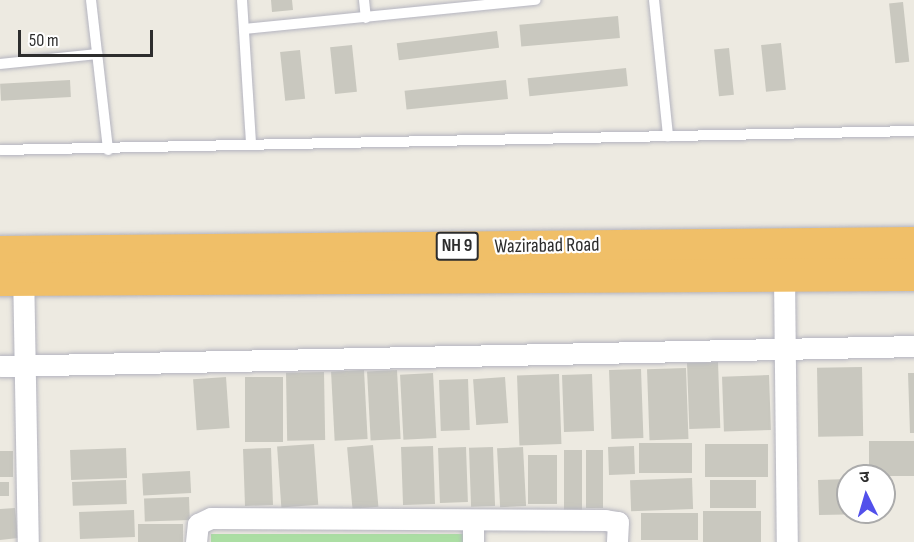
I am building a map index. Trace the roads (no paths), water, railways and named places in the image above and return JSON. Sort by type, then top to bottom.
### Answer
[{"type":"highway","name":"Wazirabad Road","points":[[12,265],[914,243]]},
{"type":"highway","name":"Wazirabad Road","points":[[12,265],[784,275],[914,274]]},
{"type":"street","points":[[12,265],[25,365],[27,542]]},
{"type":"street","points":[[784,275],[787,542]]},
{"type":"street","points":[[0,366],[914,346]]},
{"type":"street","points":[[196,542],[198,524],[211,518],[473,532],[605,520],[618,522],[618,542]]},
{"type":"lane","points":[[91,0],[108,150]]},
{"type":"lane","points":[[242,0],[251,144]]},
{"type":"lane","points":[[364,0],[366,18]]},
{"type":"lane","points":[[244,29],[536,0]]},
{"type":"lane","points":[[654,0],[668,136]]},
{"type":"lane","points":[[0,64],[97,54]]},
{"type":"lane","points":[[0,150],[108,150],[251,144],[914,131]]}]
